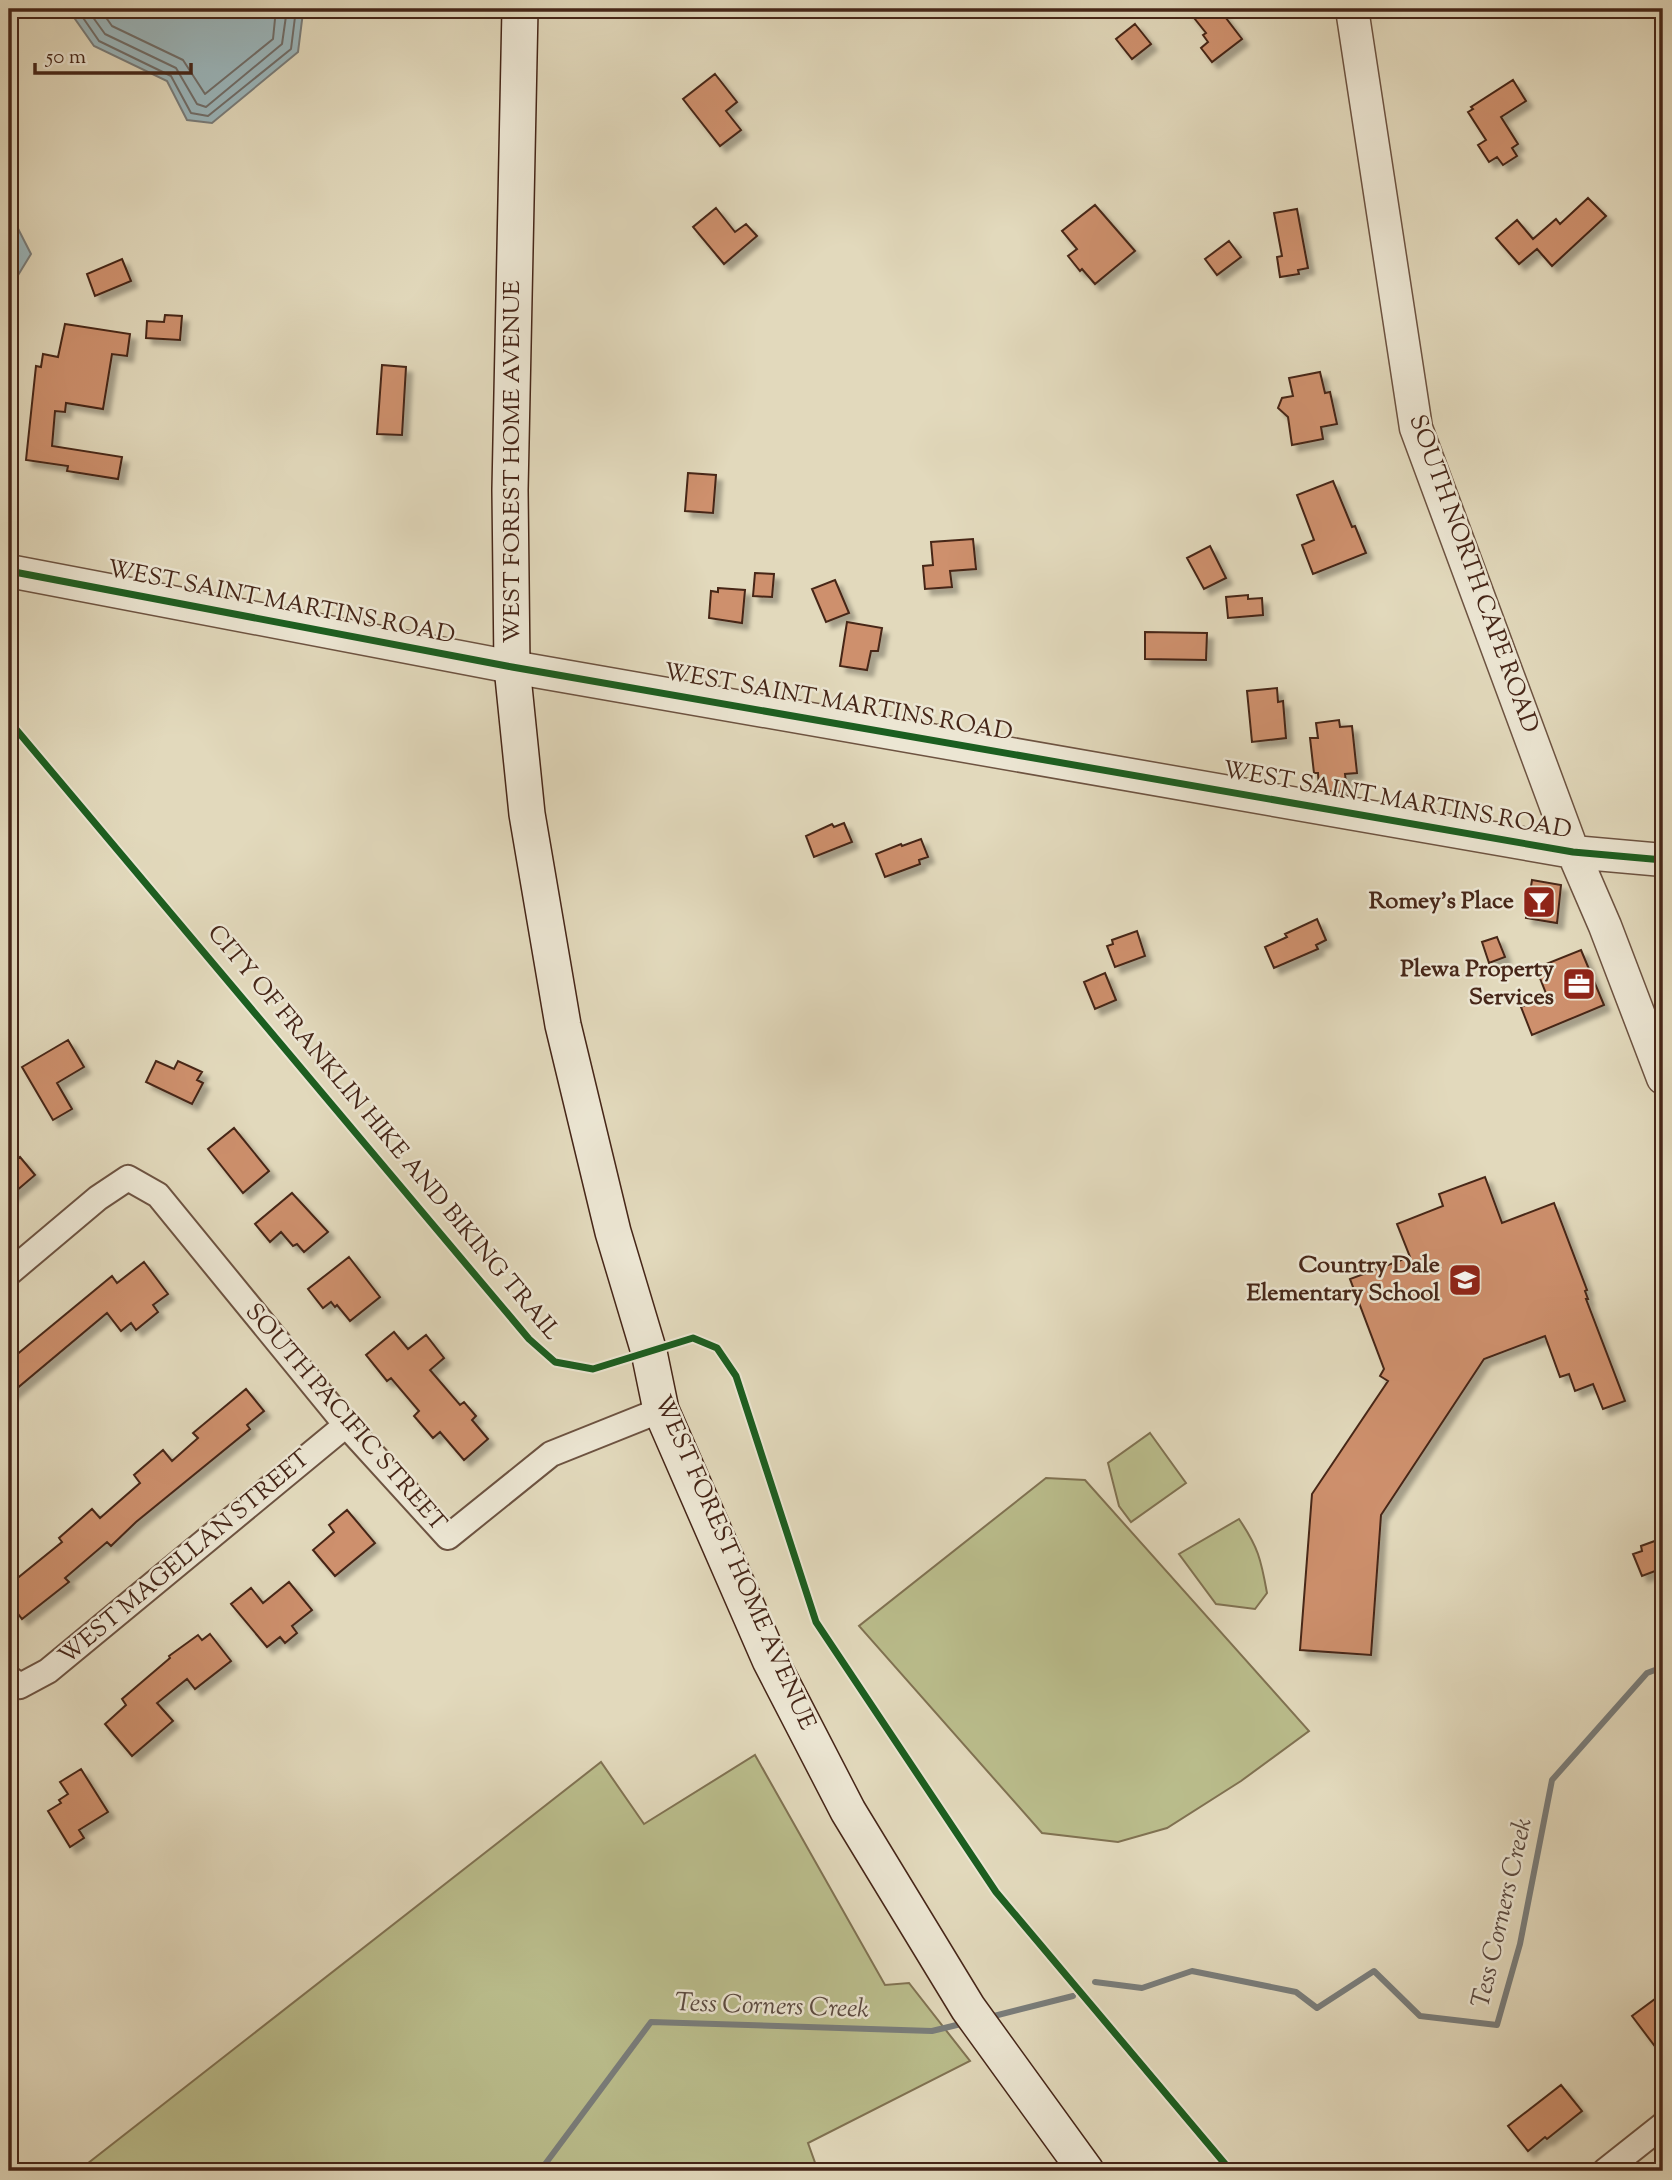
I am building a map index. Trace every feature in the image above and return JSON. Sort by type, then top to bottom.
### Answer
[{"type":"main road","name":"WEST FOREST HOME AVENUE","points":[[520,9],[510,490],[512,667],[527,814],[563,1026],[612,1232],[649,1352],[661,1410],[770,1660],[842,1800],[974,2018],[1086,2171]]},
{"type":"street","name":"SOUTH NORTH CAPE ROAD","points":[[1352,9],[1416,428],[1573,852],[1605,926],[1663,1078]]},
{"type":"street","name":"WEST SAINT MARTINS ROAD","points":[[9,571],[512,667],[1573,852],[1663,862]]},
{"type":"street","points":[[1605,926],[1610,880],[1620,868],[1663,862]]},
{"type":"street","name":"SOUTH PACIFIC STREET","points":[[9,1273],[98,1198],[128,1178],[158,1195],[346,1425],[448,1537],[551,1454],[661,1410]]},
{"type":"street","name":"WEST MAGELLAN STREET","points":[[15,1682],[48,1671],[346,1425]]},
{"type":"street","points":[[1605,2171],[1663,2125]]},
{"type":"green space","points":[[1150,1433],[1186,1483],[1131,1522],[1119,1506],[1108,1463]]},
{"type":"green space","points":[[1046,1478],[1085,1480],[1309,1731],[1241,1781],[1167,1828],[1118,1842],[1042,1833],[859,1626]]},
{"type":"green space","points":[[1239,1519],[1258,1554],[1267,1593],[1255,1609],[1216,1604],[1179,1554]]},
{"type":"green space","points":[[755,1755],[885,1985],[909,1983],[970,2061],[808,2143],[818,2171],[78,2171],[601,1762],[644,1824]]},
{"type":"water","points":[[68,9],[302,9],[303,12],[298,52],[212,123],[187,120],[167,81],[94,46]]},
{"type":"water","points":[[9,211],[31,254],[9,290]]},
{"type":"building","points":[[1187,9],[1219,9],[1242,39],[1212,62],[1201,48],[1208,42],[1203,35],[1206,33]]},
{"type":"building","points":[[1135,24],[1151,44],[1132,59],[1116,39]]},
{"type":"building","points":[[715,74],[737,102],[726,111],[741,130],[720,146],[683,99]]},
{"type":"building","points":[[1513,80],[1526,101],[1501,117],[1518,144],[1512,148],[1517,156],[1503,165],[1497,157],[1489,162],[1478,145],[1486,140],[1468,112],[1473,109],[1471,107]]},
{"type":"building","points":[[1588,198],[1606,216],[1552,266],[1537,249],[1519,264],[1496,238],[1517,220],[1533,239],[1556,219],[1560,224]]},
{"type":"building","points":[[1095,205],[1135,251],[1095,284],[1068,256],[1077,249],[1062,231]]},
{"type":"building","points":[[716,208],[735,232],[746,224],[757,236],[724,264],[693,227]]},
{"type":"building","points":[[1297,209],[1308,268],[1298,270],[1299,274],[1280,277],[1277,257],[1282,256],[1274,213]]},
{"type":"building","points":[[1229,241],[1241,257],[1217,275],[1205,259]]},
{"type":"building","points":[[122,259],[131,281],[95,296],[87,274]]},
{"type":"building","points":[[165,315],[182,316],[180,340],[146,338],[147,321],[164,322]]},
{"type":"building","points":[[65,324],[130,334],[127,356],[112,354],[103,409],[66,403],[65,412],[55,411],[52,446],[122,457],[118,479],[67,471],[68,466],[26,460],[36,366],[41,367],[43,354],[58,357]]},
{"type":"building","points":[[382,365],[406,367],[402,435],[377,434]]},
{"type":"building","points":[[1320,372],[1325,393],[1330,392],[1337,424],[1321,427],[1323,439],[1292,445],[1288,417],[1278,408],[1282,398],[1293,396],[1289,378]]},
{"type":"building","points":[[688,473],[716,475],[713,513],[685,511]]},
{"type":"building","points":[[1333,481],[1366,553],[1313,574],[1302,545],[1314,540],[1297,495]]},
{"type":"building","points":[[973,539],[976,569],[950,571],[952,587],[925,589],[923,566],[933,565],[931,542]]},
{"type":"building","points":[[1210,546],[1226,578],[1204,589],[1187,558]]},
{"type":"building","points":[[755,573],[774,574],[772,597],[753,596]]},
{"type":"building","points":[[835,580],[849,613],[826,622],[812,589]]},
{"type":"building","points":[[718,588],[745,590],[742,623],[709,618],[711,591],[718,592]]},
{"type":"building","points":[[1248,595],[1248,599],[1262,598],[1263,615],[1228,618],[1226,597]]},
{"type":"building","points":[[847,622],[882,628],[878,651],[871,651],[867,670],[840,666]]},
{"type":"building","points":[[1145,632],[1207,633],[1206,660],[1145,659]]},
{"type":"building","points":[[1277,688],[1278,702],[1283,701],[1286,738],[1252,742],[1247,691]]},
{"type":"building","points":[[1339,720],[1340,727],[1352,726],[1357,773],[1345,774],[1347,791],[1335,792],[1319,789],[1318,773],[1314,773],[1310,738],[1318,738],[1316,723]]},
{"type":"building","points":[[844,823],[852,842],[814,857],[806,836],[832,824],[834,827]]},
{"type":"building","points":[[921,839],[928,857],[919,860],[920,864],[885,877],[876,854]]},
{"type":"building","points":[[1532,880],[1561,885],[1557,923],[1526,918]]},
{"type":"building","points":[[1317,919],[1326,940],[1316,945],[1318,949],[1274,968],[1265,947]]},
{"type":"building","points":[[1137,931],[1145,956],[1115,967],[1107,946],[1113,944],[1112,940]]},
{"type":"building","points":[[1497,937],[1505,957],[1489,963],[1482,942]]},
{"type":"building","points":[[1581,950],[1604,1005],[1532,1035],[1521,1007],[1547,996],[1536,968]]},
{"type":"building","points":[[1105,973],[1116,1000],[1095,1009],[1084,982]]},
{"type":"building","points":[[68,1040],[84,1067],[57,1083],[72,1109],[53,1120],[22,1067]]},
{"type":"building","points":[[156,1061],[174,1069],[178,1061],[202,1072],[197,1080],[203,1083],[192,1104],[146,1082]]},
{"type":"building","points":[[234,1128],[269,1171],[243,1193],[208,1149]]},
{"type":"building","points":[[20,1157],[35,1175],[9,1197],[9,1166]]},
{"type":"building","points":[[1485,1177],[1502,1223],[1554,1203],[1587,1290],[1586,1299],[1625,1401],[1603,1409],[1593,1384],[1575,1391],[1569,1374],[1560,1377],[1545,1336],[1484,1359],[1381,1515],[1371,1655],[1300,1650],[1312,1494],[1388,1381],[1380,1376],[1384,1369],[1350,1279],[1410,1257],[1397,1224],[1443,1206],[1439,1194]]},
{"type":"building","points":[[292,1193],[328,1232],[304,1252],[297,1244],[293,1246],[281,1232],[270,1242],[255,1224]]},
{"type":"building","points":[[349,1257],[380,1297],[350,1321],[337,1305],[335,1307],[331,1302],[323,1308],[308,1289]]},
{"type":"building","points":[[144,1262],[168,1294],[153,1305],[158,1312],[136,1330],[131,1323],[121,1331],[107,1313],[9,1395],[9,1361],[112,1276],[117,1283]]},
{"type":"building","points":[[394,1332],[408,1349],[426,1335],[444,1358],[430,1370],[460,1405],[464,1402],[476,1416],[472,1420],[488,1439],[464,1460],[440,1432],[433,1438],[414,1416],[419,1411],[391,1378],[387,1381],[366,1355]]},
{"type":"building","points":[[246,1389],[264,1411],[247,1425],[250,1429],[136,1522],[111,1546],[107,1542],[65,1578],[69,1582],[22,1619],[9,1602],[9,1585],[62,1542],[59,1538],[92,1509],[100,1518],[140,1483],[134,1475],[163,1450],[172,1461],[198,1438],[193,1433]]},
{"type":"building","points":[[347,1510],[375,1543],[335,1576],[313,1550],[334,1532],[329,1525]]},
{"type":"building","points":[[1663,1538],[1663,1568],[1642,1576],[1633,1554],[1642,1551],[1641,1546]]},
{"type":"building","points":[[289,1582],[312,1610],[292,1626],[297,1633],[285,1643],[280,1637],[267,1647],[231,1604],[251,1588],[263,1603]]},
{"type":"building","points":[[210,1634],[231,1661],[195,1689],[187,1679],[157,1703],[173,1721],[132,1756],[105,1724],[126,1705],[122,1699],[170,1658],[169,1656],[198,1635],[202,1640]]},
{"type":"building","points":[[81,1769],[108,1812],[79,1830],[84,1838],[70,1847],[48,1811],[61,1803],[59,1800],[68,1794],[60,1782]]},
{"type":"building","points":[[1663,1993],[1663,2057],[1632,2016]]},
{"type":"building","points":[[1561,2085],[1582,2111],[1528,2151],[1508,2126]]},
{"type":"waterway","name":"Tess Corners Creek","points":[[1095,1982],[1142,1988],[1192,1971],[1296,1992],[1317,2008],[1374,1971],[1420,2016],[1497,2025],[1520,1944],[1552,1780],[1647,1673],[1663,1667]]},
{"type":"waterway","name":"Tess Corners Creek","points":[[990,2017],[1073,1996]]},
{"type":"waterway","name":"Tess Corners Creek","points":[[540,2171],[651,2022],[932,2031],[965,2023]]},
{"type":"cycle path","points":[[9,571],[512,667],[1573,852],[1663,860]]},
{"type":"cycle path","name":"CITY OF FRANKLIN HIKE AND BIKING TRAIL","points":[[9,721],[529,1339],[555,1362],[593,1369],[693,1338],[717,1348],[736,1376],[816,1622],[996,1892],[1231,2171]]},
{"type":"place","name":"Romey's Place","points":[[1539,902]]},
{"type":"place","name":"Plewa Property Services","points":[[1579,984]]},
{"type":"place","name":"Country Dale Elementary School","points":[[1465,1280]]}]
